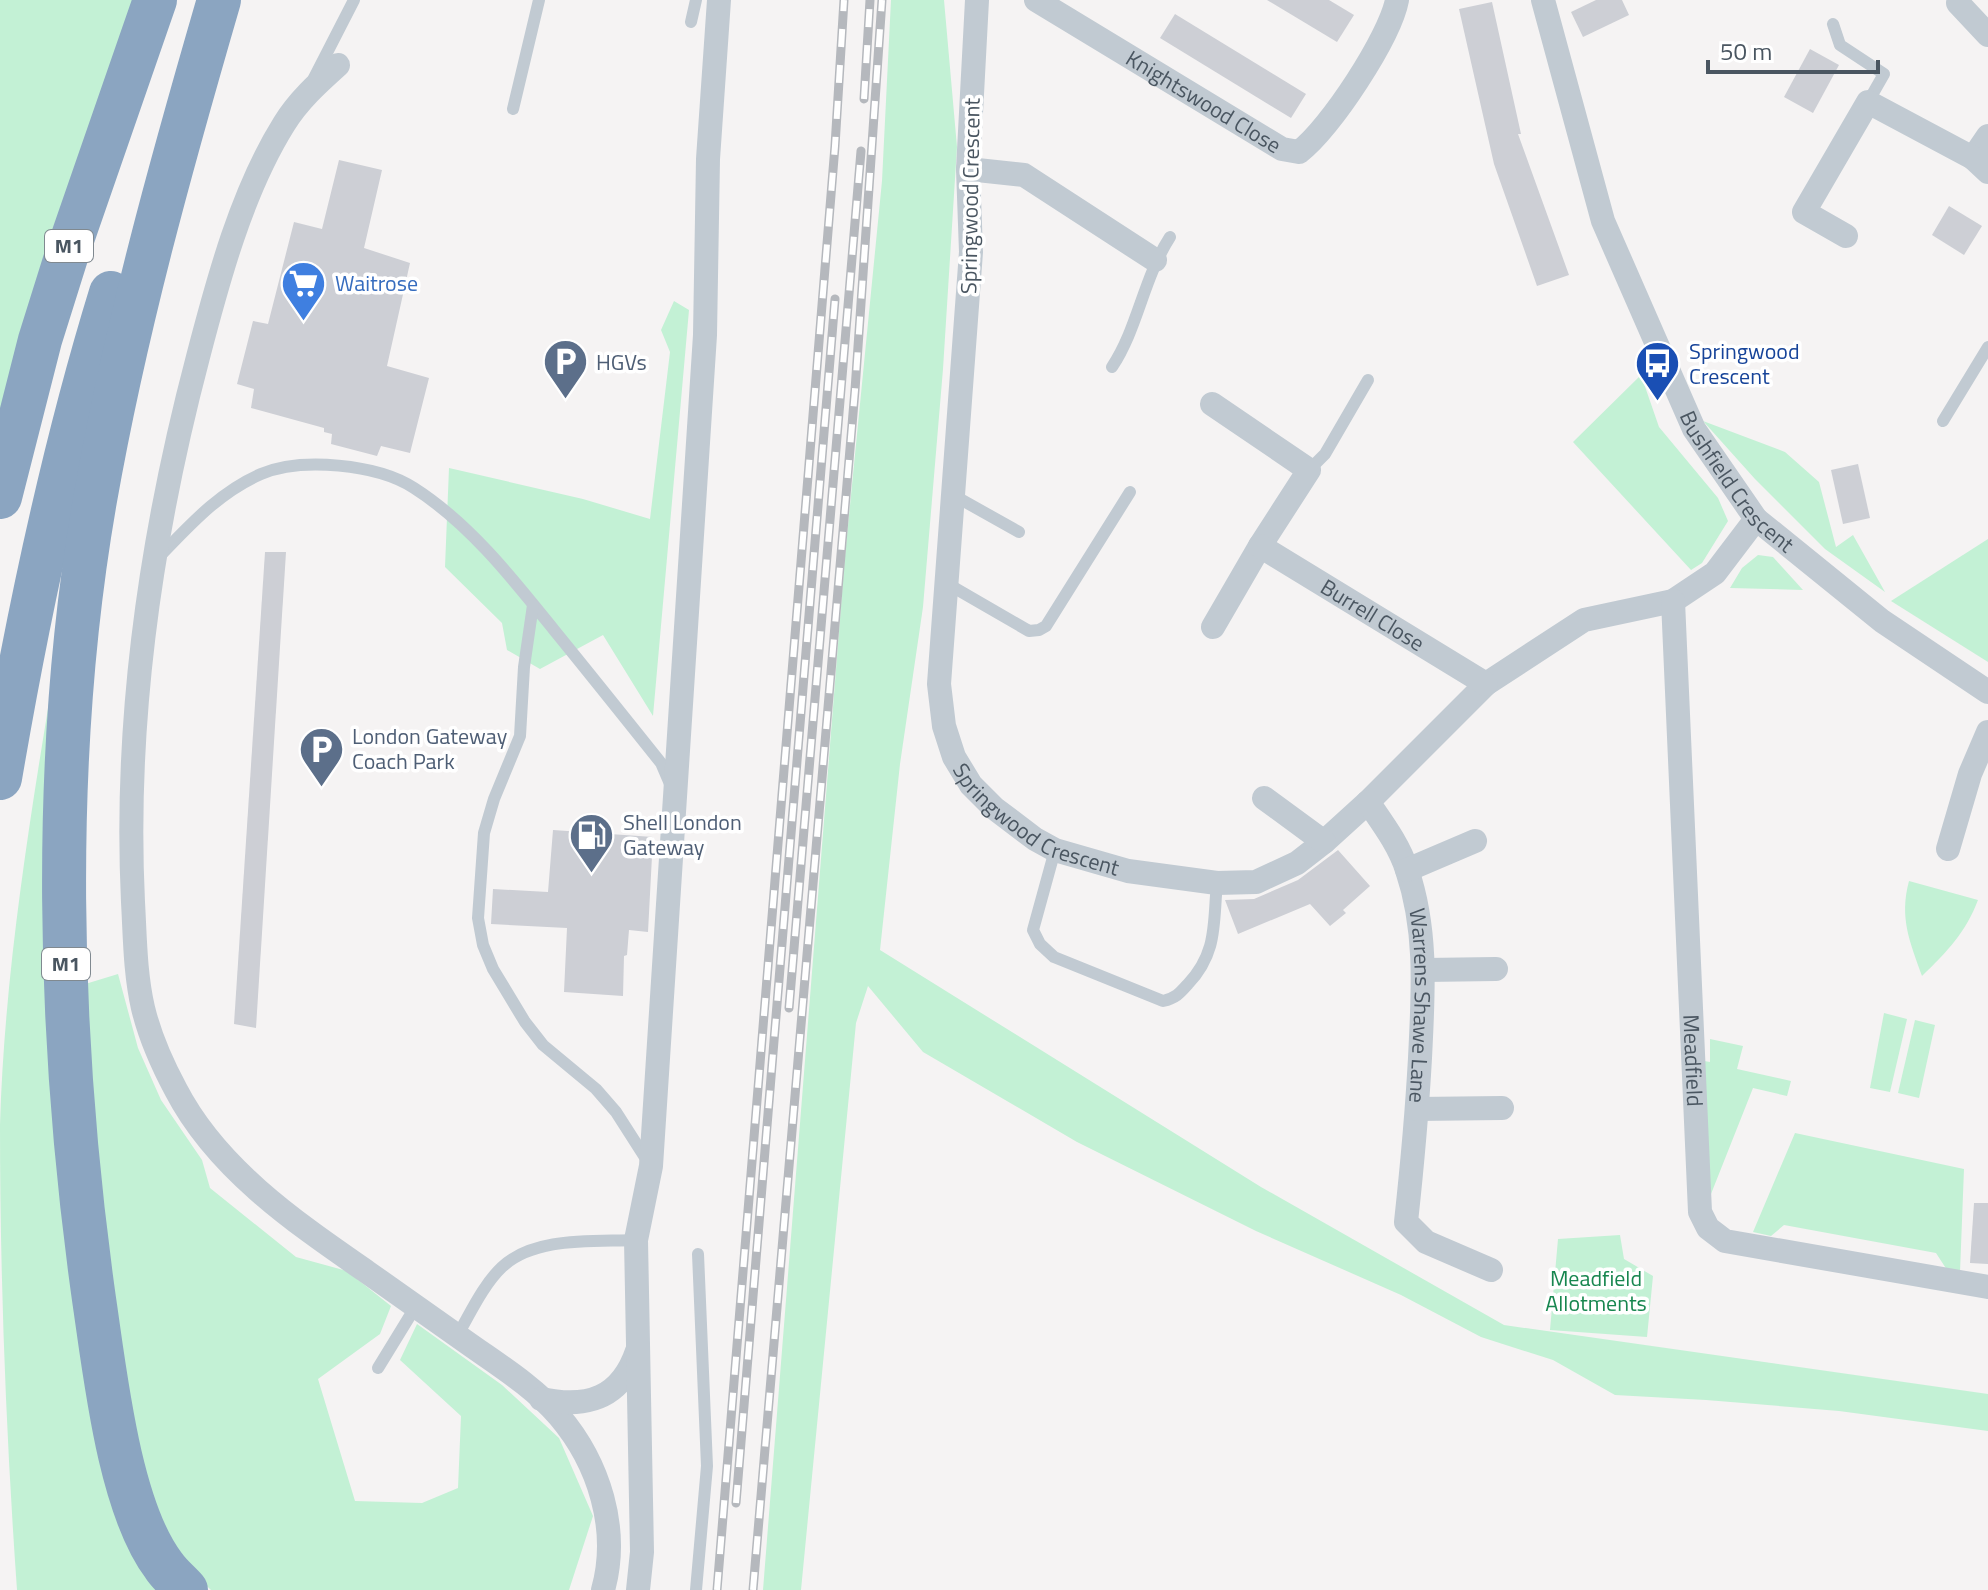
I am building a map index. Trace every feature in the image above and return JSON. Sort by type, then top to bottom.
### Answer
[{"type":"highway","name":"M1","points":[[0,379],[78,164],[152,0]]},
{"type":"highway","name":"M1","points":[[0,497],[40,340],[152,0]]},
{"type":"highway","name":"M1","points":[[0,778],[48,525],[92,355],[145,187],[213,0]]},
{"type":"highway","name":"M1","points":[[186,1590],[163,1565],[142,1527],[115,1428],[100,1340],[77,1160],[64,891],[71,717],[81,596],[95,502],[130,322],[219,0]]},
{"type":"street","points":[[638,1590],[642,1552],[636,1240],[651,1166],[705,335],[708,159],[719,0]]},
{"type":"street","name":"Springwood Crescent","points":[[977,0],[968,169],[971,252],[939,684],[944,726],[954,757],[971,785],[1020,829],[1055,850],[1128,871],[1217,883],[1256,882],[1297,863],[1324,842],[1486,684],[1584,620],[1673,601],[1715,573],[1756,519]]},
{"type":"street","name":"Knightswood Close","points":[[1036,0],[1282,149],[1299,152],[1316,139],[1380,45],[1395,13],[1397,0]]},
{"type":"street","name":"Bushfield Crescent","points":[[1543,0],[1603,221],[1694,429],[1756,519],[1882,621],[1988,692]]},
{"type":"street","points":[[1958,3],[1988,35]]},
{"type":"street","points":[[338,65],[305,95],[284,124],[256,178],[212,300],[180,424],[153,563],[135,695],[130,842],[137,967],[143,1007],[156,1051],[177,1094],[198,1125],[251,1184],[334,1249],[541,1399],[574,1438],[589,1462],[607,1518],[609,1549],[603,1590]]},
{"type":"street","points":[[1846,236],[1804,212],[1868,102],[1981,165],[1988,136]]},
{"type":"street","points":[[968,169],[1024,175],[1155,260]]},
{"type":"street","points":[[1212,404],[1309,470],[1213,627]]},
{"type":"street","name":"Burrell Close","points":[[1260,546],[1486,684]]},
{"type":"street","name":"Meadfield","points":[[1673,601],[1700,1212],[1708,1228],[1725,1241],[1988,1287]]},
{"type":"street","points":[[1948,849],[1970,774],[1988,732]]},
{"type":"street","points":[[1264,798],[1324,842]]},
{"type":"street","name":"Warrens Shawe Lane","points":[[1368,802],[1392,837],[1407,870],[1419,922],[1425,970],[1417,1109],[1406,1222],[1426,1242],[1491,1270]]},
{"type":"street","points":[[1407,870],[1475,841]]},
{"type":"street","points":[[1425,970],[1496,969]]},
{"type":"street","points":[[1417,1109],[1502,1108]]},
{"type":"street","points":[[541,1399],[576,1402],[612,1391],[631,1368],[639,1345]]},
{"type":"lane","points":[[305,95],[354,0]]},
{"type":"lane","points":[[513,109],[539,0]]},
{"type":"lane","points":[[691,22],[696,0]]},
{"type":"lane","points":[[1833,24],[1840,45],[1884,74],[1868,102]]},
{"type":"lane","points":[[1112,367],[1126,346],[1155,260],[1170,237]]},
{"type":"lane","points":[[1943,421],[1988,347]]},
{"type":"lane","points":[[1309,470],[1325,454],[1368,380]]},
{"type":"lane","points":[[153,563],[219,499],[264,472],[309,465],[348,465],[382,473],[413,487],[460,524],[533,605],[661,763],[674,793]]},
{"type":"lane","points":[[946,583],[1029,631],[1039,630],[1046,626],[1130,492]]},
{"type":"lane","points":[[953,495],[1019,532]]},
{"type":"lane","points":[[533,605],[524,667],[520,736],[494,799],[484,833],[478,918],[483,945],[493,969],[525,1022],[543,1045],[596,1089],[616,1112],[651,1166]]},
{"type":"lane","points":[[1055,850],[1033,930],[1040,944],[1054,957],[1163,1001],[1176,998],[1205,964],[1210,952],[1217,883]]},
{"type":"lane","points":[[457,1336],[490,1282],[514,1258],[538,1248],[562,1244],[636,1240]]},
{"type":"lane","points":[[696,1590],[707,1466],[698,1254]]},
{"type":"lane","points":[[378,1368],[416,1306]]},
{"type":"green space","points":[[0,0],[160,0],[26,373],[0,519]]},
{"type":"green space","points":[[891,0],[944,0],[957,147],[943,369],[923,607],[900,764],[880,950],[1261,1187],[1504,1325],[1988,1394],[1988,1431],[1839,1411],[1615,1395],[1553,1360],[1481,1337],[1401,1295],[1256,1231],[1077,1142],[923,1052],[868,986],[856,1023],[801,1590],[763,1590],[845,556],[882,181]]},
{"type":"green space","points":[[674,301],[689,310],[653,716],[603,635],[540,669],[507,650],[502,623],[445,567],[449,468],[583,499],[650,519],[670,352],[661,330]]},
{"type":"green space","points":[[1641,375],[1659,427],[1718,498],[1728,521],[1702,563],[1691,570],[1573,442]]},
{"type":"green space","points":[[1703,421],[1785,452],[1819,482],[1836,547],[1853,535],[1885,592],[1825,549]]},
{"type":"green space","points":[[1988,539],[1988,662],[1891,601]]},
{"type":"green space","points":[[1758,555],[1773,557],[1803,590],[1730,588],[1742,568]]},
{"type":"green space","points":[[63,616],[56,942],[161,1590],[17,1590],[4,1358],[0,1125],[3,1061],[15,933]]},
{"type":"green space","points":[[1909,881],[1978,900],[1955,941],[1922,976],[1906,918]]},
{"type":"green space","points":[[118,974],[138,1048],[161,1100],[202,1160],[210,1188],[296,1257],[347,1271],[391,1306],[380,1334],[318,1379],[355,1501],[422,1503],[458,1488],[461,1416],[400,1360],[417,1324],[502,1385],[559,1438],[593,1516],[569,1590],[211,1590],[177,1558],[148,1511],[128,1425],[96,1153],[82,985]]},
{"type":"green space","points":[[1884,1013],[1907,1019],[1890,1092],[1870,1088]]},
{"type":"green space","points":[[1915,1020],[1935,1025],[1919,1098],[1898,1093]]},
{"type":"green space","points":[[1710,1039],[1743,1046],[1737,1069],[1791,1081],[1787,1096],[1753,1088],[1709,1199],[1704,1061],[1710,1062]]},
{"type":"green space","points":[[1795,1133],[1964,1169],[1960,1272],[1947,1270],[1936,1253],[1784,1225],[1771,1236],[1753,1232]]},
{"type":"green space","name":"Meadfield Allotments","points":[[1620,1235],[1624,1259],[1653,1276],[1647,1337],[1550,1330],[1558,1239]]},
{"type":"building","points":[[1267,0],[1329,0],[1354,15],[1337,42]]},
{"type":"building","points":[[1596,0],[1622,0],[1629,15],[1583,37],[1571,12]]},
{"type":"building","points":[[1492,2],[1521,134],[1518,134],[1569,275],[1537,286],[1494,164],[1459,9]]},
{"type":"building","points":[[1175,14],[1306,94],[1291,118],[1160,38]]},
{"type":"building","points":[[1810,49],[1839,65],[1813,113],[1784,97]]},
{"type":"building","points":[[339,160],[382,170],[364,248],[410,263],[387,366],[429,378],[410,453],[381,446],[377,456],[331,444],[332,434],[324,432],[324,428],[251,408],[254,389],[237,384],[253,321],[268,324],[294,222],[322,229]]},
{"type":"building","points":[[1949,206],[1982,226],[1964,255],[1932,235]]},
{"type":"building","points":[[1858,464],[1870,518],[1843,524],[1831,470]]},
{"type":"building","points":[[265,552],[286,552],[256,1028],[234,1024]]},
{"type":"building","points":[[553,830],[653,837],[648,932],[629,930],[627,955],[624,956],[623,996],[564,992],[567,928],[491,924],[493,889],[548,892]]},
{"type":"building","points":[[1338,850],[1370,886],[1343,910],[1346,913],[1330,926],[1310,904],[1238,934],[1225,900],[1254,899],[1298,880]]},
{"type":"building","points":[[1974,1203],[1988,1203],[1988,1264],[1970,1263]]},
{"type":"railway","points":[[717,1590],[835,146],[844,0]]},
{"type":"railway","points":[[864,99],[870,0]]},
{"type":"railway","points":[[753,1590],[855,390],[882,0]]},
{"type":"railway","points":[[789,1008],[861,151]]},
{"type":"railway","points":[[736,1503],[835,299]]},
{"type":"place","name":"Waitrose","points":[[304,322]]},
{"type":"place","name":"HGVs","points":[[565,401]]},
{"type":"place","name":"Springwood Crescent","points":[[1658,403]]},
{"type":"place","name":"London Gateway Coach Park","points":[[321,788]]},
{"type":"place","name":"Shell London Gateway","points":[[592,874]]}]
